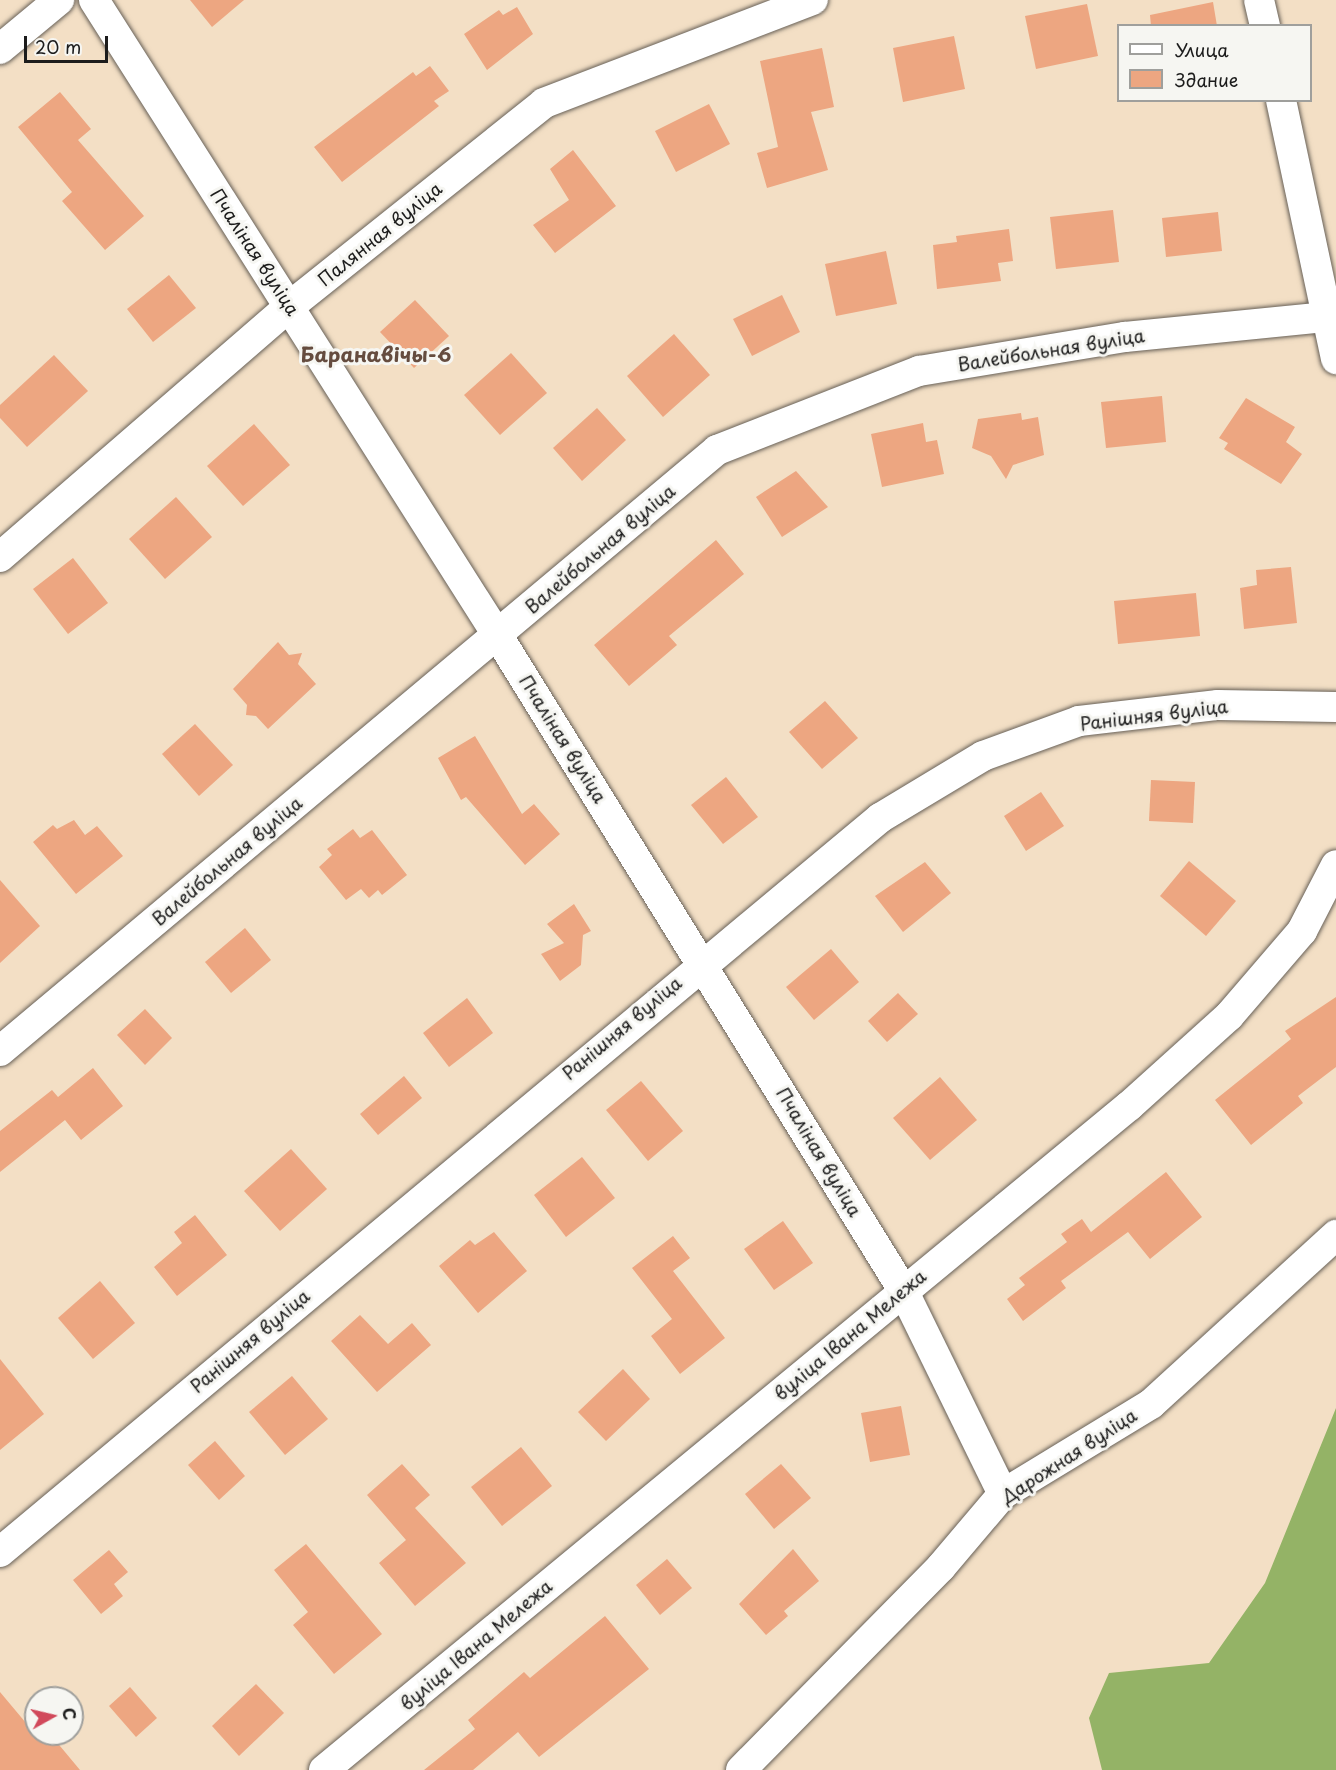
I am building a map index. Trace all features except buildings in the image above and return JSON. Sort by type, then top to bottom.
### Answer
[{"type":"street","points":[[0,49],[59,0]]},
{"type":"street","name":"Пчаліная вуліца","points":[[94,0],[290,306],[702,961],[903,1290],[1003,1494]]},
{"type":"street","name":"Палянная вуліца","points":[[0,557],[290,306],[544,103],[813,0]]},
{"type":"street","points":[[1259,0],[1265,24]]},
{"type":"street","points":[[1281,102],[1336,359]]},
{"type":"street","name":"Валейбольная вуліца","points":[[0,1051],[498,636],[717,450],[919,371],[1125,338],[1327,317]]},
{"type":"street","name":"Ранішняя вуліца","points":[[0,1551],[702,961],[880,818],[984,756],[1079,721],[1218,705],[1336,707]]},
{"type":"street","name":"вуліца Івана Мележа","points":[[324,1770],[903,1290],[1129,1106],[1229,1016],[1302,931],[1336,865]]},
{"type":"street","name":"Дарожная вуліца","points":[[741,1770],[941,1567],[1003,1494],[1151,1404],[1336,1235]]},
{"type":"green space","points":[[1336,1408],[1336,1770],[1102,1770],[1089,1718],[1109,1673],[1209,1663],[1265,1583]]},
{"type":"district","name":"Баранавічы-6","points":[[376,354]]}]
